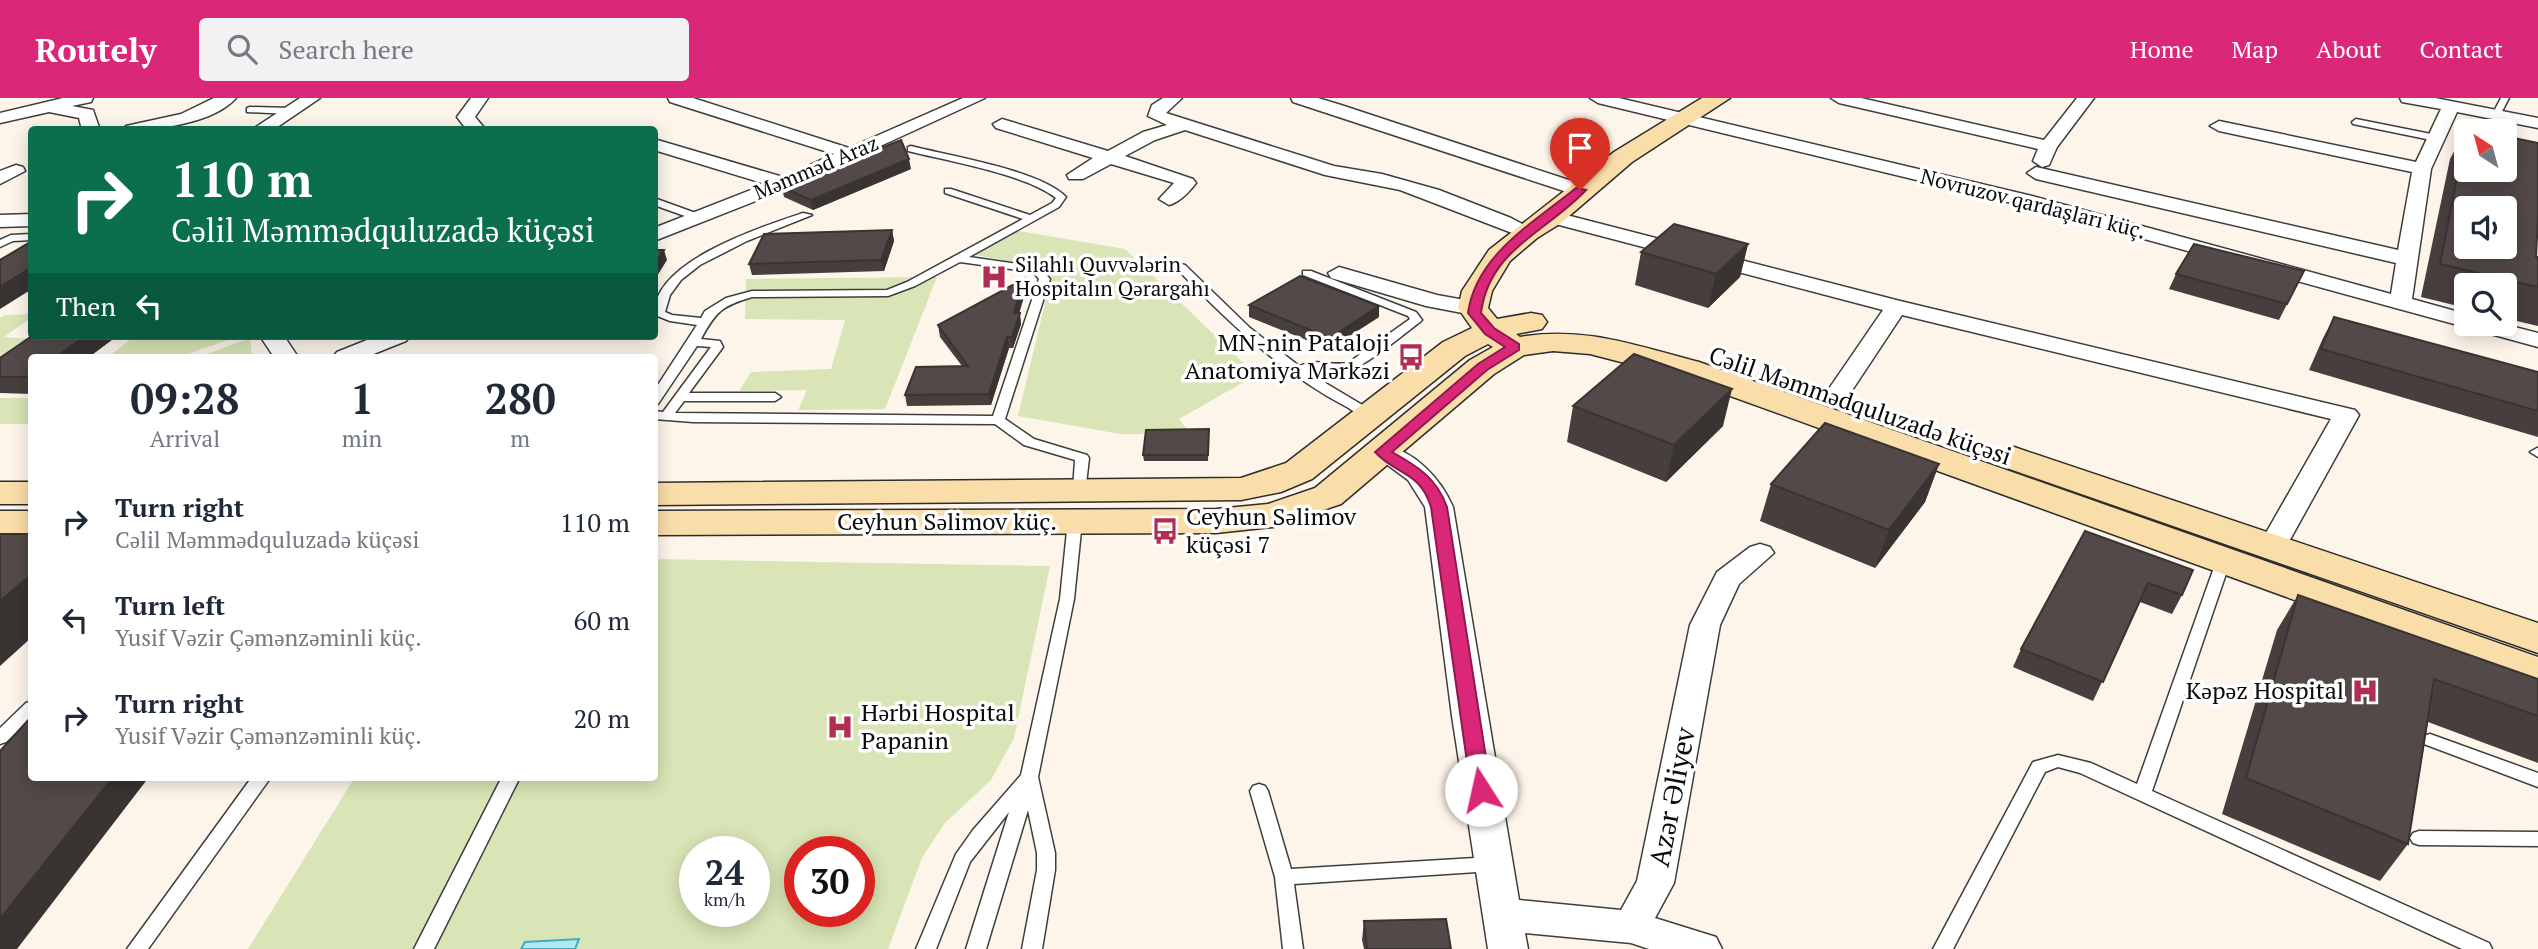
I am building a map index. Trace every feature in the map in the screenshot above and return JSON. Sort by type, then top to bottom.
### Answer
[{"type":"main road","points":[[1492,329],[1477,291],[1499,256],[1623,157],[1718,98]]},
{"type":"main road","name":"Cəlil Məmmədquluzadə küçəsi","points":[[1207,491],[1241,489],[1285,477],[1318,457],[1454,349],[1492,329],[1555,321],[1629,330],[1836,396],[2223,562],[2538,674]]},
{"type":"main road","name":"Cəlil Məmmədquluzadə küçəsi","points":[[1239,519],[1282,513],[1328,496],[1482,367],[1492,329]]},
{"type":"main road","name":"Cəlil Məmmədquluzadə küçəsi","points":[[1492,329],[1612,347],[1687,369],[1995,465],[2272,547],[2538,638]]},
{"type":"main road","name":"Ceyhun Səlimov küç.","points":[[658,523],[1078,505],[1207,491]]},
{"type":"main road","points":[[0,493],[28,493]]},
{"type":"main road","name":"Ceyhun Səlimov küç.","points":[[658,494],[1078,505],[1239,519]]},
{"type":"main road","points":[[0,523],[28,523]]},
{"type":"street","points":[[0,118],[85,98]]},
{"type":"street","points":[[150,126],[186,118],[228,98]]},
{"type":"street","points":[[267,126],[312,98]]},
{"type":"street","points":[[474,126],[466,117],[481,98]]},
{"type":"street","points":[[676,98],[851,154]]},
{"type":"street","name":"Məmməd Araz","points":[[658,234],[783,183],[977,98]]},
{"type":"street","points":[[1174,98],[1158,109],[1157,116],[1332,171],[1358,173],[1457,203],[1527,232]]},
{"type":"street","points":[[1299,98],[1405,128],[1484,159],[1580,190]]},
{"type":"street","name":"Novruzov qardaşları küç.","points":[[1598,98],[2025,200],[2454,318]]},
{"type":"street","points":[[1839,98],[2048,146]]},
{"type":"street","points":[[2025,200],[2048,146],[2086,98]]},
{"type":"street","points":[[2420,99],[2538,122]]},
{"type":"street","points":[[45,106],[87,114],[90,126]]},
{"type":"street","points":[[2400,303],[2422,169],[2451,106]]},
{"type":"street","points":[[1002,124],[1184,180],[1186,183],[1169,199]]},
{"type":"street","points":[[1076,175],[1150,136],[1184,125]]},
{"type":"street","points":[[2220,127],[2422,169]]},
{"type":"street","points":[[658,145],[783,183]]},
{"type":"street","points":[[2036,173],[2407,259]]},
{"type":"street","points":[[1551,217],[1896,307],[2346,415],[2272,547]]},
{"type":"street","points":[[0,221],[28,220]]},
{"type":"street","points":[[1339,273],[1442,303],[1492,329]]},
{"type":"street","points":[[1836,396],[1896,307]]},
{"type":"street","points":[[2517,334],[2538,340]]},
{"type":"street","points":[[353,354],[388,340]]},
{"type":"street","points":[[1383,452],[1420,474],[1434,494],[1439,507],[1508,949]]},
{"type":"street","name":"Azər Əliyev","points":[[1632,928],[1655,883],[1705,625],[1727,579],[1760,554]]},
{"type":"street","points":[[1503,915],[1632,928],[1702,949]]},
{"type":"lane","points":[[2496,115],[2505,98]]},
{"type":"lane","points":[[250,110],[291,111]]},
{"type":"lane","points":[[2356,121],[2436,138]]},
{"type":"lane","points":[[658,395],[694,342],[702,322],[709,313],[730,300],[752,294],[888,293],[911,284],[1056,205],[1061,197],[1056,190],[911,149]]},
{"type":"lane","points":[[948,191],[1030,218]]},
{"type":"lane","points":[[658,202],[700,218]]},
{"type":"lane","points":[[702,322],[670,318],[659,313],[660,303],[678,276],[704,257],[807,215]]},
{"type":"lane","points":[[0,244],[6,238],[28,237]]},
{"type":"lane","points":[[957,258],[1036,269],[1045,279],[998,420]]},
{"type":"lane","points":[[1181,267],[1222,311],[1298,371],[1331,395],[1370,415]]},
{"type":"lane","points":[[1298,371],[1322,363],[1337,368],[1351,366],[1416,320],[1412,314],[1307,273]]},
{"type":"lane","points":[[660,416],[680,397],[717,347],[716,343],[708,341],[694,342]]},
{"type":"lane","points":[[680,397],[775,397]]},
{"type":"lane","points":[[660,416],[998,420],[1029,442],[1082,458],[1067,599],[1029,777],[976,949]]},
{"type":"lane","points":[[2142,794],[2223,562]]},
{"type":"lane","points":[[0,738],[28,711]]},
{"type":"lane","points":[[2430,740],[2538,780]]},
{"type":"lane","points":[[1943,949],[2039,767],[2058,761],[2085,768],[2482,949]]},
{"type":"lane","points":[[926,949],[962,859],[978,835],[1029,777]]},
{"type":"lane","points":[[1029,777],[1042,832],[1046,870],[1032,949]]},
{"type":"lane","points":[[136,949],[259,781]]},
{"type":"lane","points":[[424,949],[509,781]]},
{"type":"lane","points":[[1259,791],[1284,877],[1293,949]]},
{"type":"lane","points":[[2419,838],[2538,839]]},
{"type":"lane","points":[[1284,877],[1494,864]]},
{"type":"green space","points":[[1013,230],[1125,249],[1256,375],[1179,419],[1191,434],[1120,434],[1018,416],[1053,270],[976,255]]},
{"type":"green space","points":[[937,277],[885,409],[798,410],[807,390],[739,391],[751,372],[831,369],[845,320],[745,319],[746,279]]},
{"type":"green space","points":[[28,314],[28,320],[4,337],[49,340],[0,374],[0,318],[5,315]]},
{"type":"green space","points":[[130,340],[228,340],[188,354],[112,354]]},
{"type":"green space","points":[[245,340],[250,340],[252,354],[207,354]]},
{"type":"green space","points":[[0,398],[28,398],[28,424],[0,424]]},
{"type":"green space","name":"Hərbi Hospital Papanin","points":[[658,559],[1050,566],[1014,738],[991,780],[944,824],[922,858],[888,949],[248,949],[353,781],[658,781]]},
{"type":"water","points":[[579,939],[575,949],[521,949],[525,942]]},
{"type":"building","points":[[2517,139],[2538,143],[2538,287],[2517,282],[2517,273],[2478,273],[2440,264],[2456,182],[2517,182]]},
{"type":"building","points":[[901,140],[909,159],[811,200],[782,187]]},
{"type":"building","points":[[1674,224],[1748,244],[1716,274],[1641,252]]},
{"type":"building","points":[[892,230],[881,260],[749,264],[764,234]]},
{"type":"building","points":[[28,243],[28,270],[0,287],[0,260]]},
{"type":"building","points":[[2194,244],[2304,271],[2287,304],[2176,274]]},
{"type":"building","points":[[1300,276],[1379,306],[1330,338],[1249,305]]},
{"type":"building","points":[[1024,279],[1014,313],[1020,313],[1012,337],[1007,337],[989,394],[905,395],[916,367],[968,366],[938,325]]},
{"type":"building","points":[[2334,317],[2538,372],[2538,411],[2321,349]]},
{"type":"building","points":[[28,339],[79,340],[60,354],[28,354],[28,377],[0,377],[0,358]]},
{"type":"building","points":[[1634,354],[1732,389],[1674,445],[1573,406]]},
{"type":"building","points":[[1825,423],[1939,464],[1889,530],[1771,484]]},
{"type":"building","points":[[1209,429],[1208,455],[1143,455],[1146,430]]},
{"type":"building","points":[[2085,531],[2193,570],[2182,595],[2148,583],[2103,682],[2021,649]]},
{"type":"building","points":[[0,534],[28,534],[28,577],[0,601]]},
{"type":"building","points":[[2298,595],[2538,679],[2538,716],[2434,679],[2408,844],[2246,778]]},
{"type":"building","points":[[28,720],[28,781],[110,781],[0,919],[0,751]]},
{"type":"building","points":[[1446,919],[1451,949],[1367,949],[1364,921]]},
{"type":"place","name":"Silahlı Quvvələrin Hospitalın Qərargahı","points":[[994,277]]},
{"type":"place","name":"MN-nin Pataloji Anatomiya Mərkəzi","points":[[1411,357]]},
{"type":"place","name":"Ceyhun Səlimov küçəsi 7","points":[[1165,531]]},
{"type":"place","name":"Kəpəz Hospital","points":[[2365,691]]},
{"type":"place","name":"Hərbi Hospital Papanin","points":[[840,727]]},
{"type":"route","points":[[1481,790],[1439,507],[1430,486],[1420,474],[1383,452],[1482,367],[1496,356],[1515,347],[1490,331],[1478,319],[1473,308],[1477,291],[1499,256],[1527,232],[1551,217],[1580,190]]}]
